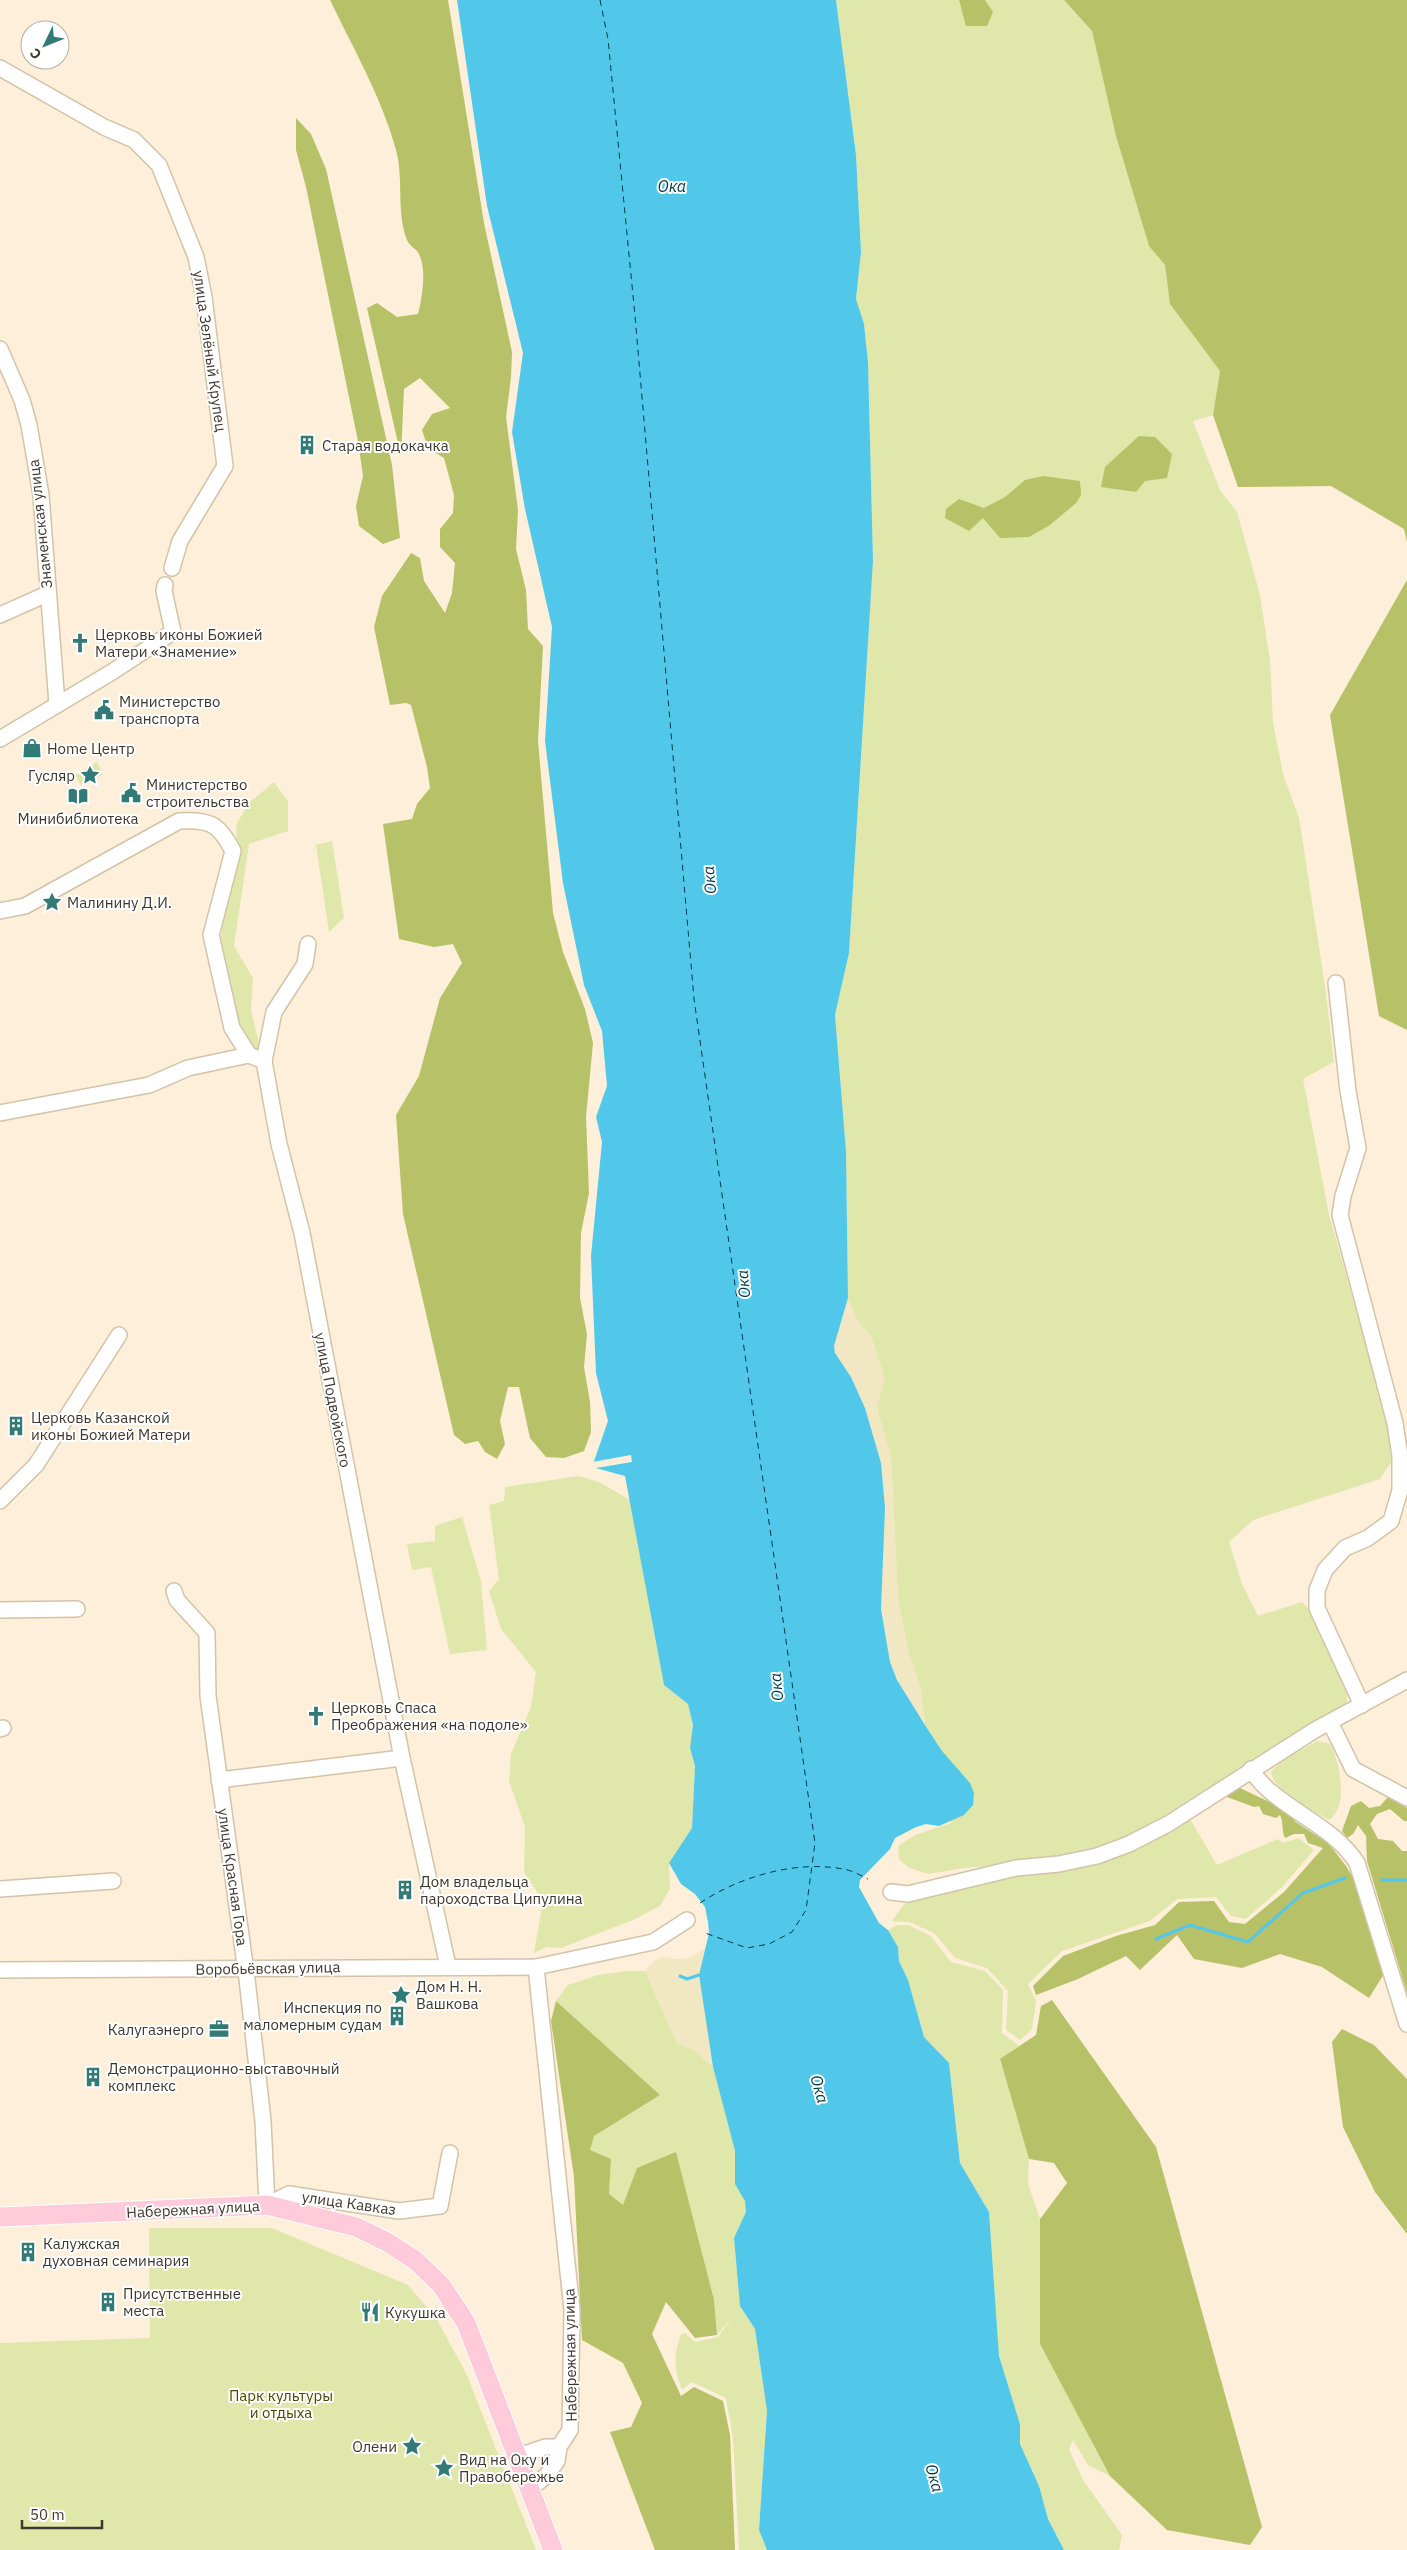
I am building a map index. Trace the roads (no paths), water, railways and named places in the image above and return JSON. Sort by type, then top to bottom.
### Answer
[{"type":"main road","name":"Набережная улица","points":[[0,2217],[268,2206],[356,2227],[387,2242],[415,2260],[441,2285],[466,2324],[553,2550]]},
{"type":"street","name":"улица Зелёный Крупец","points":[[0,68],[104,127],[134,140],[159,165],[196,257],[204,297],[225,466],[180,541],[172,568]]},
{"type":"street","name":"Знаменская улица","points":[[0,349],[22,400],[29,425],[41,496],[47,594],[57,704]]},
{"type":"street","points":[[0,739],[112,672],[173,632],[164,591],[165,585]]},
{"type":"street","points":[[0,616],[47,594]]},
{"type":"street","points":[[0,911],[25,906],[179,821],[197,820],[215,825],[225,836],[233,851],[211,935],[232,1028],[249,1055],[264,1062],[274,1012],[305,964],[308,944]]},
{"type":"street","points":[[1336,983],[1348,1091],[1358,1148],[1343,1196],[1340,1215],[1395,1424],[1400,1456],[1400,1490],[1392,1521],[1368,1538],[1345,1548],[1325,1570],[1317,1590],[1317,1608],[1362,1705]]},
{"type":"street","points":[[0,1113],[149,1084],[188,1068],[249,1055]]},
{"type":"street","name":"улица Подвойского","points":[[264,1062],[279,1144],[302,1233],[402,1758],[448,1966]]},
{"type":"street","points":[[0,1500],[36,1465],[119,1335]]},
{"type":"street","name":"улица Красная Гора","points":[[174,1591],[177,1600],[207,1633],[208,1696],[246,1969],[262,2121],[268,2206]]},
{"type":"street","points":[[0,1610],[77,1609]]},
{"type":"street","points":[[891,1892],[908,1894],[1016,1868],[1059,1864],[1097,1856],[1129,1844],[1168,1824],[1251,1769],[1330,1722],[1407,1680]]},
{"type":"street","points":[[1330,1722],[1353,1769],[1407,1798]]},
{"type":"street","points":[[219,1780],[402,1758]]},
{"type":"street","points":[[1251,1769],[1256,1779],[1269,1791],[1304,1814],[1351,1855],[1362,1874],[1407,2022]]},
{"type":"street","points":[[0,1889],[113,1881]]},
{"type":"street","name":"Воробьёвская улица","points":[[0,1970],[536,1967],[653,1942],[687,1920]]},
{"type":"street","name":"Набережная улица","points":[[529,2490],[547,2475],[557,2461],[559,2447],[570,2430],[572,2310],[536,1967]]},
{"type":"street","name":"улица Кавказ","points":[[268,2206],[289,2194],[399,2211],[440,2206],[450,2153]]},
{"type":"street","points":[[516,2457],[544,2447],[559,2447]]},
{"type":"water","name":"Ока","points":[[457,0],[836,0],[856,155],[861,252],[856,299],[864,324],[868,362],[873,561],[849,953],[835,1015],[846,1151],[848,1298],[834,1346],[835,1353],[851,1377],[865,1408],[881,1463],[885,1508],[881,1609],[890,1662],[897,1680],[925,1725],[942,1751],[970,1783],[974,1793],[973,1805],[964,1815],[939,1826],[926,1824],[916,1827],[895,1838],[890,1849],[860,1880],[859,1887],[879,1923],[888,1930],[898,1947],[899,1961],[908,1980],[924,2037],[949,2063],[960,2163],[989,2212],[999,2356],[1020,2424],[1020,2444],[1039,2486],[1048,2519],[1064,2550],[767,2550],[759,2530],[767,2411],[755,2329],[740,2306],[734,2238],[746,2212],[745,2201],[735,2184],[735,2151],[713,2067],[699,1975],[709,1933],[708,1922],[705,1907],[695,1894],[681,1884],[669,1863],[692,1828],[695,1766],[690,1748],[693,1725],[688,1704],[664,1685],[625,1476],[592,1467],[608,1421],[596,1373],[591,1256],[602,1142],[596,1117],[607,1086],[602,1031],[584,985],[563,883],[545,741],[552,627],[525,509],[512,432],[523,353],[487,206]]},
{"type":"waterway","points":[[1156,1939],[1190,1925],[1248,1942],[1303,1893],[1345,1878]]},
{"type":"waterway","points":[[1382,1880],[1407,1880]]},
{"type":"waterway","points":[[680,1976],[687,1979],[699,1975]]},
{"type":"place","name":"Старая водокачка","points":[[307,445]]},
{"type":"place","name":"Церковь иконы Божией Матери «Знамение»","points":[[80,643]]},
{"type":"place","name":"Министерство транспорта","points":[[104,710]]},
{"type":"place","name":"Home Центр","points":[[32,748]]},
{"type":"place","name":"Гусляр","points":[[90,775]]},
{"type":"place","name":"Министерство строительства","points":[[131,793]]},
{"type":"place","name":"Минибиблиотека","points":[[78,796]]},
{"type":"place","name":"Малинину Д.И.","points":[[52,902]]},
{"type":"place","name":"Церковь Казанской иконы Божией Матери","points":[[16,1426]]},
{"type":"place","name":"Церковь Спаса Преображения «на подоле»","points":[[316,1716]]},
{"type":"place","name":"Дом владельца пароходства Ципулина","points":[[405,1890]]},
{"type":"place","name":"Дом Н. Н. Вашкова","points":[[401,1995]]},
{"type":"place","name":"Инспекция по маломерным судам","points":[[397,2016]]},
{"type":"place","name":"Калугаэнерго","points":[[219,2029]]},
{"type":"place","name":"Демонстрационно-выставочный комплекс","points":[[93,2077]]},
{"type":"place","name":"Калужская духовная семинария","points":[[28,2252]]},
{"type":"place","name":"Присутственные места","points":[[108,2302]]},
{"type":"place","name":"Кукушка","points":[[370,2312]]},
{"type":"place","name":"Олени","points":[[412,2446]]},
{"type":"place","name":"Вид на Оку и Правобережье","points":[[444,2468]]},
{"type":"park label","name":"Парк культуры и отдыха","points":[[281,2404]]}]
